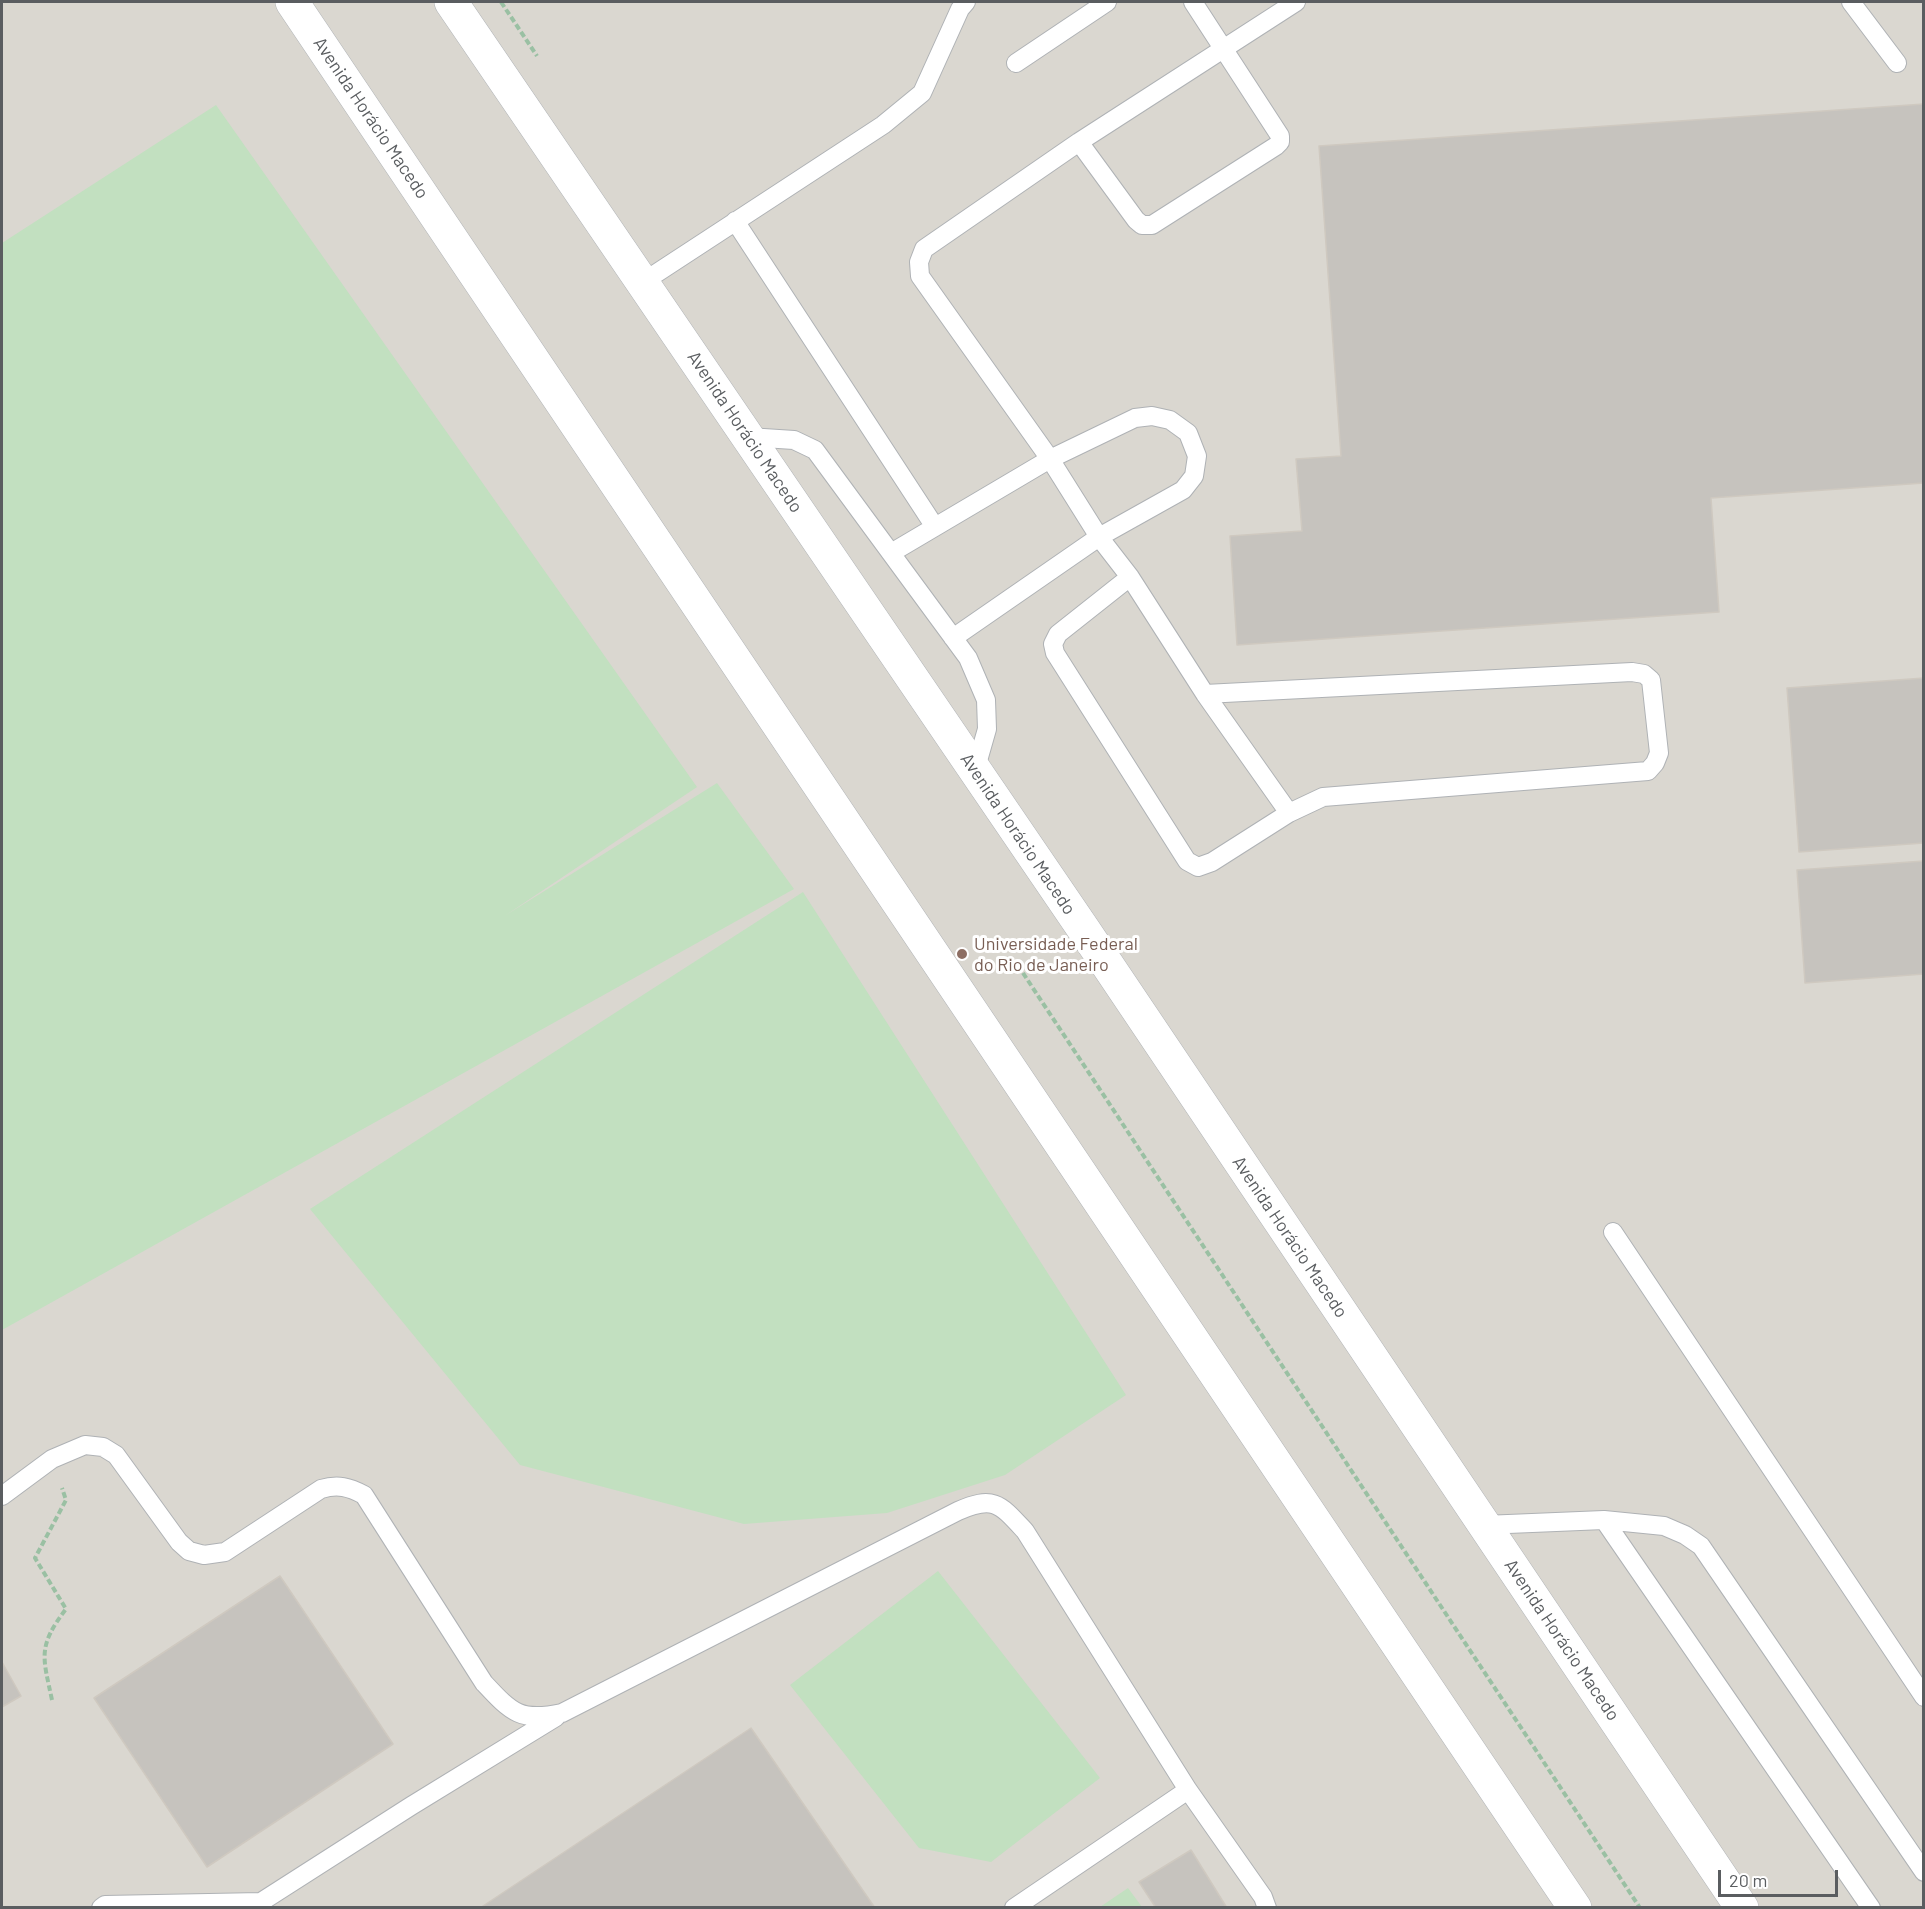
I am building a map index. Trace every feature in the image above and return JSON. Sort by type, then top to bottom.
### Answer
[{"type":"street","name":"Avenida Horácio Macedo","points":[[292,2],[1575,1908]]},
{"type":"street","name":"Avenida Horácio Macedo","points":[[451,2],[975,771],[1743,1908]]},
{"type":"lane","points":[[643,282],[883,126],[922,93],[960,9],[966,2]]},
{"type":"lane","points":[[1016,63],[1107,2]]},
{"type":"lane","points":[[1079,142],[1136,220],[1142,225],[1152,225],[1280,142],[1280,135],[1193,2]]},
{"type":"lane","points":[[1289,813],[1205,694],[1130,577],[1099,537],[1050,459],[920,276],[919,262],[924,249],[1079,142],[1296,2]]},
{"type":"lane","points":[[1851,2],[1897,63]]},
{"type":"lane","points":[[735,221],[935,527]]},
{"type":"lane","points":[[891,553],[1050,459],[1135,418],[1152,416],[1170,420],[1188,433],[1197,456],[1194,476],[1183,490],[1099,537],[953,638]]},
{"type":"lane","points":[[748,437],[794,440],[815,450],[968,658],[986,700],[987,729],[975,771]]},
{"type":"lane","points":[[1130,577],[1058,634],[1053,644],[1055,653],[1187,861],[1198,867],[1212,862],[1289,813],[1323,797],[1648,771],[1655,763],[1659,753],[1651,680],[1644,674],[1632,672],[1205,694]]},
{"type":"lane","points":[[1613,1232],[1923,1697]]},
{"type":"lane","points":[[2,1496],[52,1459],[85,1445],[103,1447],[116,1455],[180,1542],[189,1551],[204,1555],[225,1552],[321,1489],[334,1485],[351,1488],[364,1495],[484,1683],[505,1705],[528,1717],[544,1717],[562,1713]]},
{"type":"lane","points":[[101,1908],[105,1905],[261,1902],[562,1713],[976,1503],[992,1503],[1005,1510],[1025,1531],[1188,1790],[1263,1897],[1267,1908]]},
{"type":"lane","points":[[1604,1520],[1871,1908]]},
{"type":"lane","points":[[1484,1525],[1604,1520],[1664,1526],[1685,1535],[1701,1546],[1923,1872]]},
{"type":"lane","points":[[1014,1908],[1188,1790]]},
{"type":"path","points":[[1023,973],[1640,1908]]},
{"type":"path","points":[[52,1459],[66,1500],[35,1558],[66,1609],[54,1624],[43,1658],[52,1700]]},
{"type":"shaded area","name":"Universidade Federal do Rio de Janeiro","points":[[2,2],[1923,2],[1923,1907],[2,1907]]},
{"type":"green space","points":[[216,105],[697,787],[506,915],[717,783],[794,889],[2,1330],[2,243]]},
{"type":"green space","points":[[803,892],[1126,1395],[1005,1475],[887,1513],[744,1524],[520,1465],[310,1209]]},
{"type":"green space","points":[[938,1571],[1100,1778],[991,1862],[919,1848],[790,1685]]},
{"type":"green space","points":[[1128,1888],[1142,1907],[1100,1907]]},
{"type":"building","points":[[1924,104],[1924,483],[1711,498],[1719,612],[1237,645],[1230,536],[1302,531],[1296,459],[1341,456],[1319,146]]},
{"type":"building","points":[[1924,678],[1924,843],[1799,852],[1787,688]]},
{"type":"building","points":[[1924,861],[1924,974],[1805,983],[1797,870]]},
{"type":"building","points":[[280,1576],[393,1744],[207,1867],[94,1698]]},
{"type":"building","points":[[2,1662],[21,1696],[2,1707]]},
{"type":"building","points":[[751,1728],[875,1908],[480,1908]]},
{"type":"building","points":[[1191,1850],[1227,1908],[1156,1908],[1139,1882]]},
{"type":"place","name":"Universidade Federal do Rio de Janeiro","points":[[962,954]]}]
